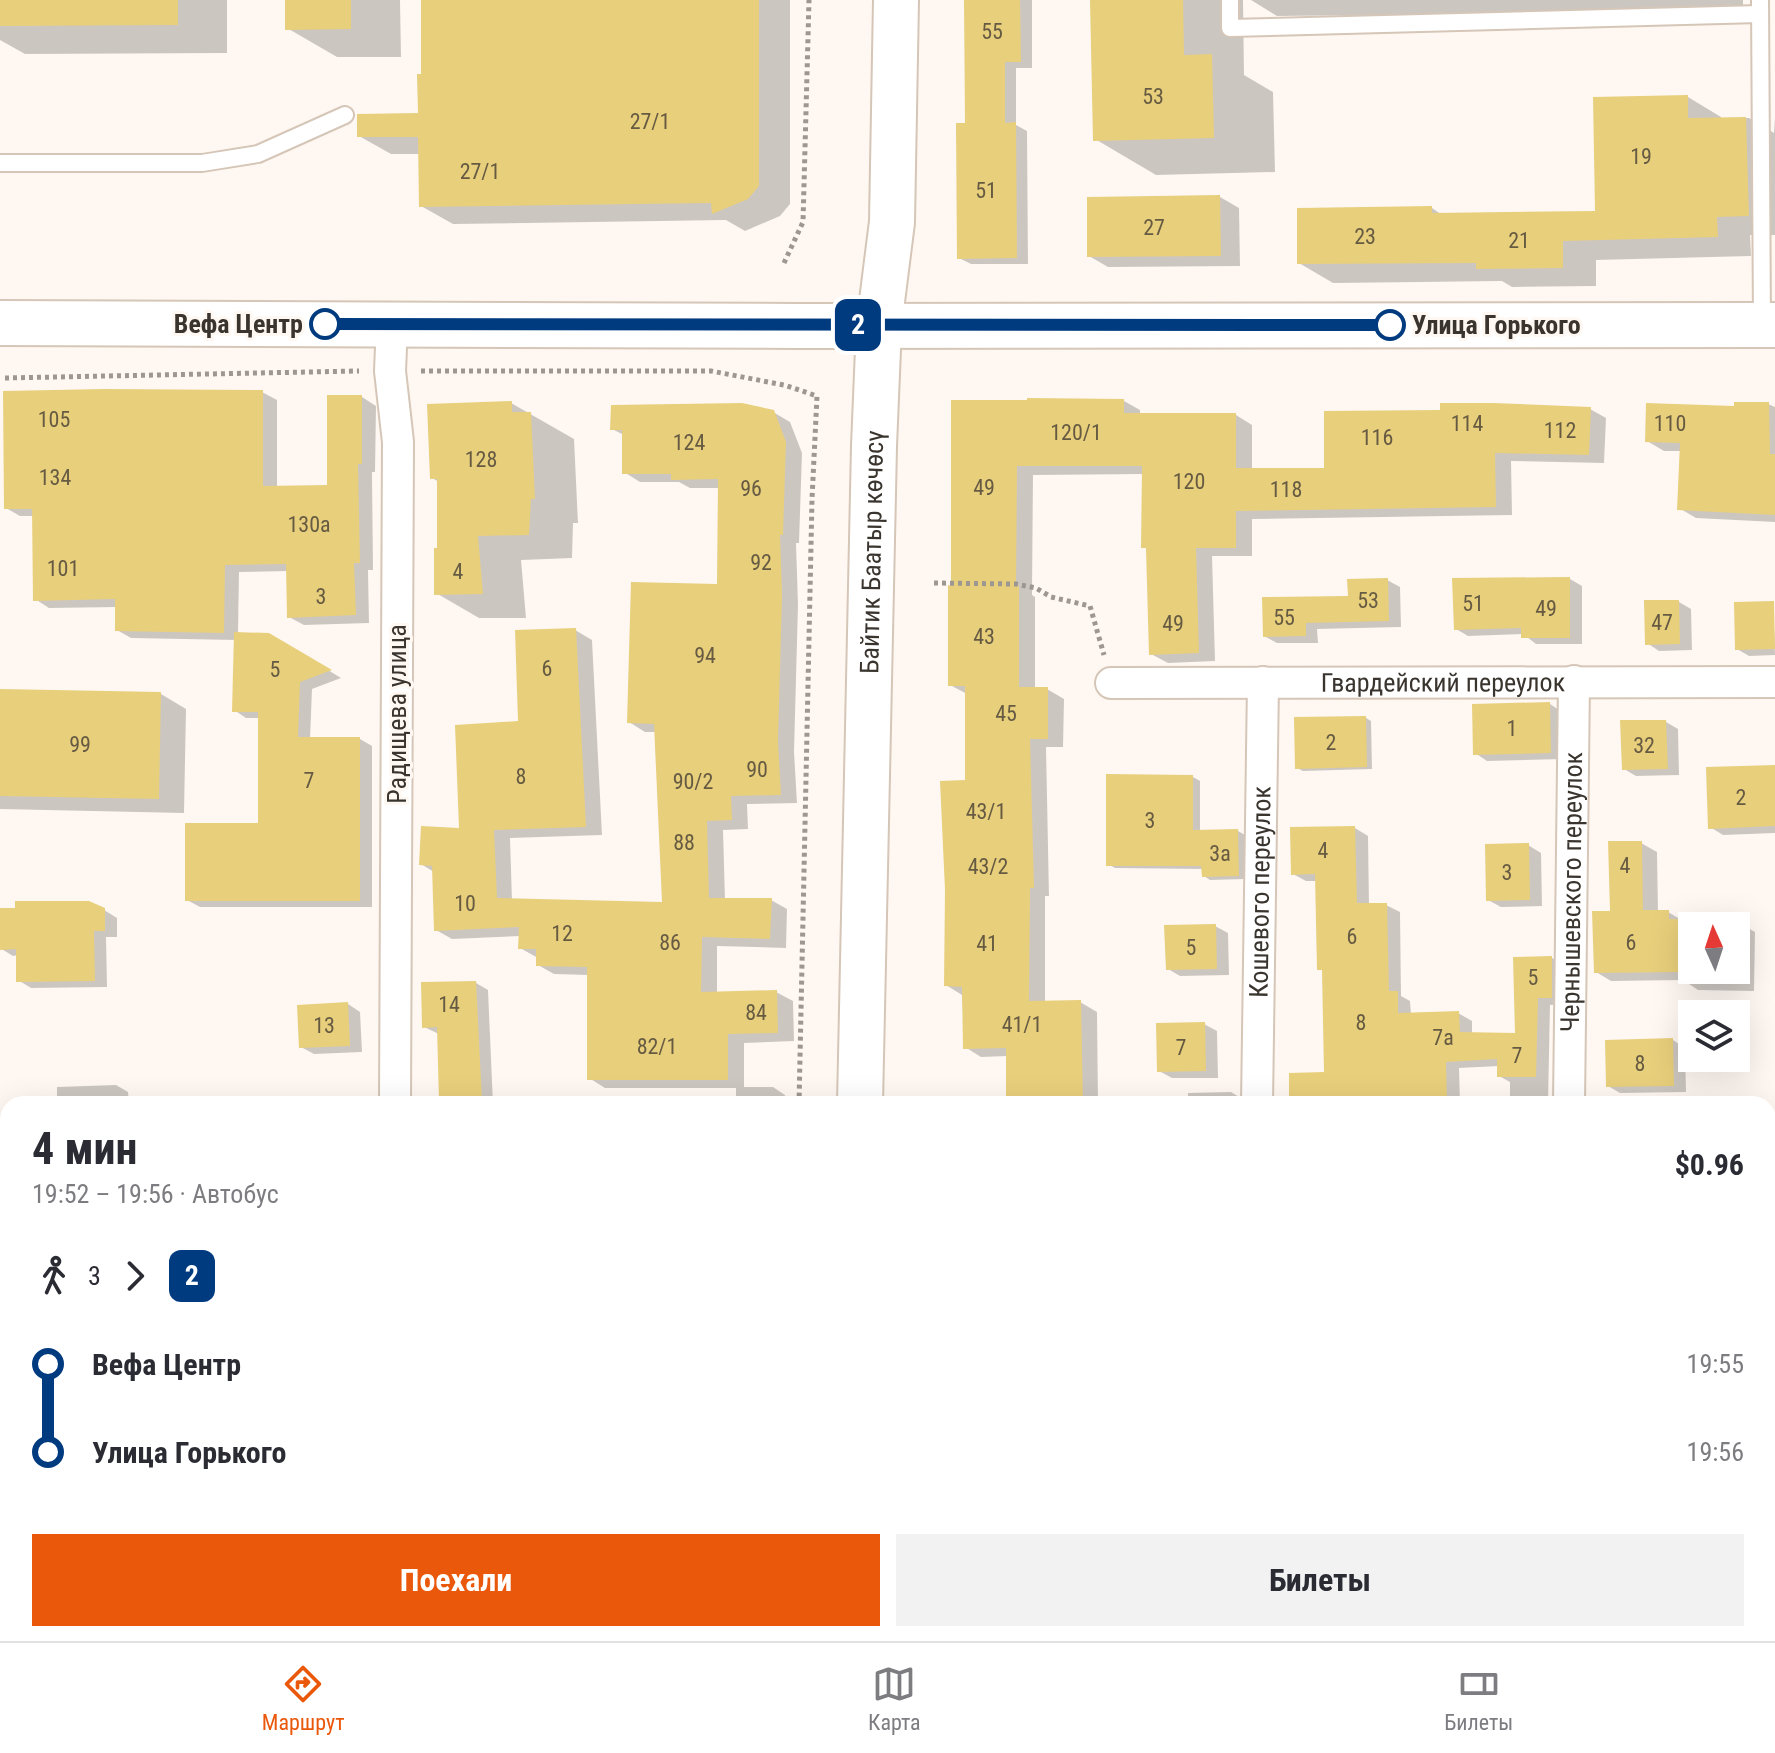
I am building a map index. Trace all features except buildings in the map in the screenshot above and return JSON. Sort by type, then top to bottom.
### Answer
[{"type":"main road","name":"Байтик Баатыр көчөсү","points":[[860,1096],[873,476],[879,325],[892,222],[896,0]]},
{"type":"main road","points":[[0,323],[1769,325]]},
{"type":"street","name":"Радищева улица","points":[[392,324],[390,371],[398,442],[395,1096]]},
{"type":"street","name":"Чернышевского переулок","points":[[1569,1096],[1574,681]]},
{"type":"street","name":"Кошевого переулок","points":[[1257,1096],[1263,682]]},
{"type":"street","name":"Гвардейский переулок","points":[[1111,683],[1775,682]]},
{"type":"lane","points":[[1230,0],[1230,28],[1760,7],[1769,325]]},
{"type":"lane","points":[[0,163],[202,163],[258,154],[345,115]]},
{"type":"path","points":[[784,263],[803,222],[809,0]]},
{"type":"path","points":[[799,1096],[811,515],[817,396]]},
{"type":"path","points":[[934,583],[1016,584],[1036,588],[1051,597],[1090,606],[1111,683]]},
{"type":"bus line","name":"2","points":[[325,324],[1390,325]]},
{"type":"place","name":"Вефа Центр","points":[[325,324]]},
{"type":"place","name":"Улица Горького","points":[[1390,325]]}]
